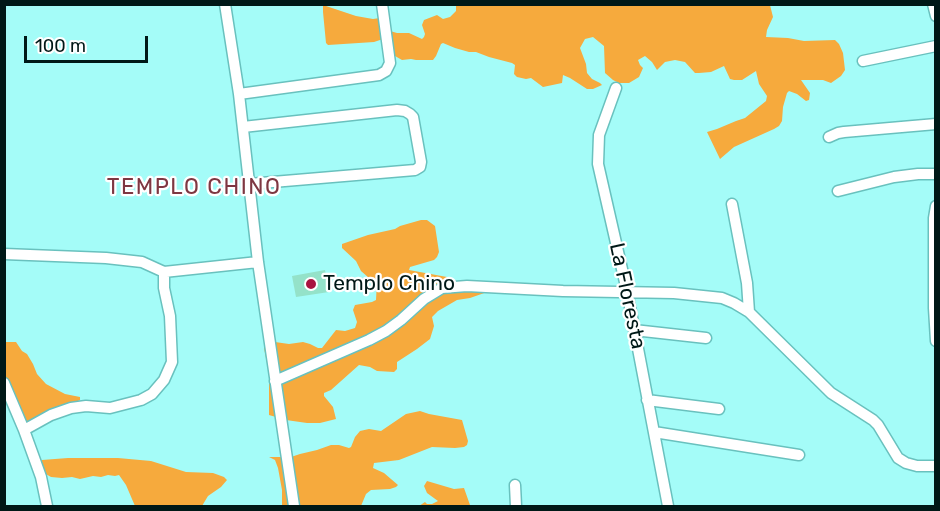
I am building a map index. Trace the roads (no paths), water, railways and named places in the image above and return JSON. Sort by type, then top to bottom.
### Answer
[{"type":"street","points":[[225,4],[239,94],[258,262],[294,507]]},
{"type":"street","points":[[239,94],[379,75],[386,71],[390,63],[382,4]]},
{"type":"street","points":[[933,4],[936,16]]},
{"type":"street","points":[[863,61],[936,46]]},
{"type":"street","name":"La Floresta","points":[[616,88],[599,135],[598,164],[627,291],[668,507]]},
{"type":"street","points":[[243,127],[405,111],[413,117],[421,162],[420,167],[415,170],[249,183]]},
{"type":"street","points":[[829,137],[844,132],[936,124]]},
{"type":"street","points":[[838,191],[894,177],[936,174]]},
{"type":"street","points":[[732,204],[747,283],[749,312]]},
{"type":"street","points":[[936,206],[934,218],[936,341]]},
{"type":"street","points":[[4,254],[106,258],[142,262],[164,272],[258,262]]},
{"type":"street","points":[[24,430],[51,415],[70,408],[86,406],[110,408],[141,400],[152,394],[164,380],[172,362],[170,316],[164,288],[164,272]]},
{"type":"street","points":[[275,381],[386,331],[424,298],[442,288],[467,286],[563,291],[627,291],[722,298],[749,312],[831,393],[873,420],[898,458],[917,466],[936,466]]},
{"type":"street","points":[[634,330],[706,338]]},
{"type":"street","points":[[4,383],[41,477],[47,507]]},
{"type":"street","points":[[647,400],[719,409]]},
{"type":"street","points":[[654,432],[799,455]]},
{"type":"street","points":[[515,485],[516,507]]},
{"type":"place","name":"Templo Chino","points":[[311,284]]},
{"type":"district","name":"TEMPLO CHINO","points":[[194,188]]}]
